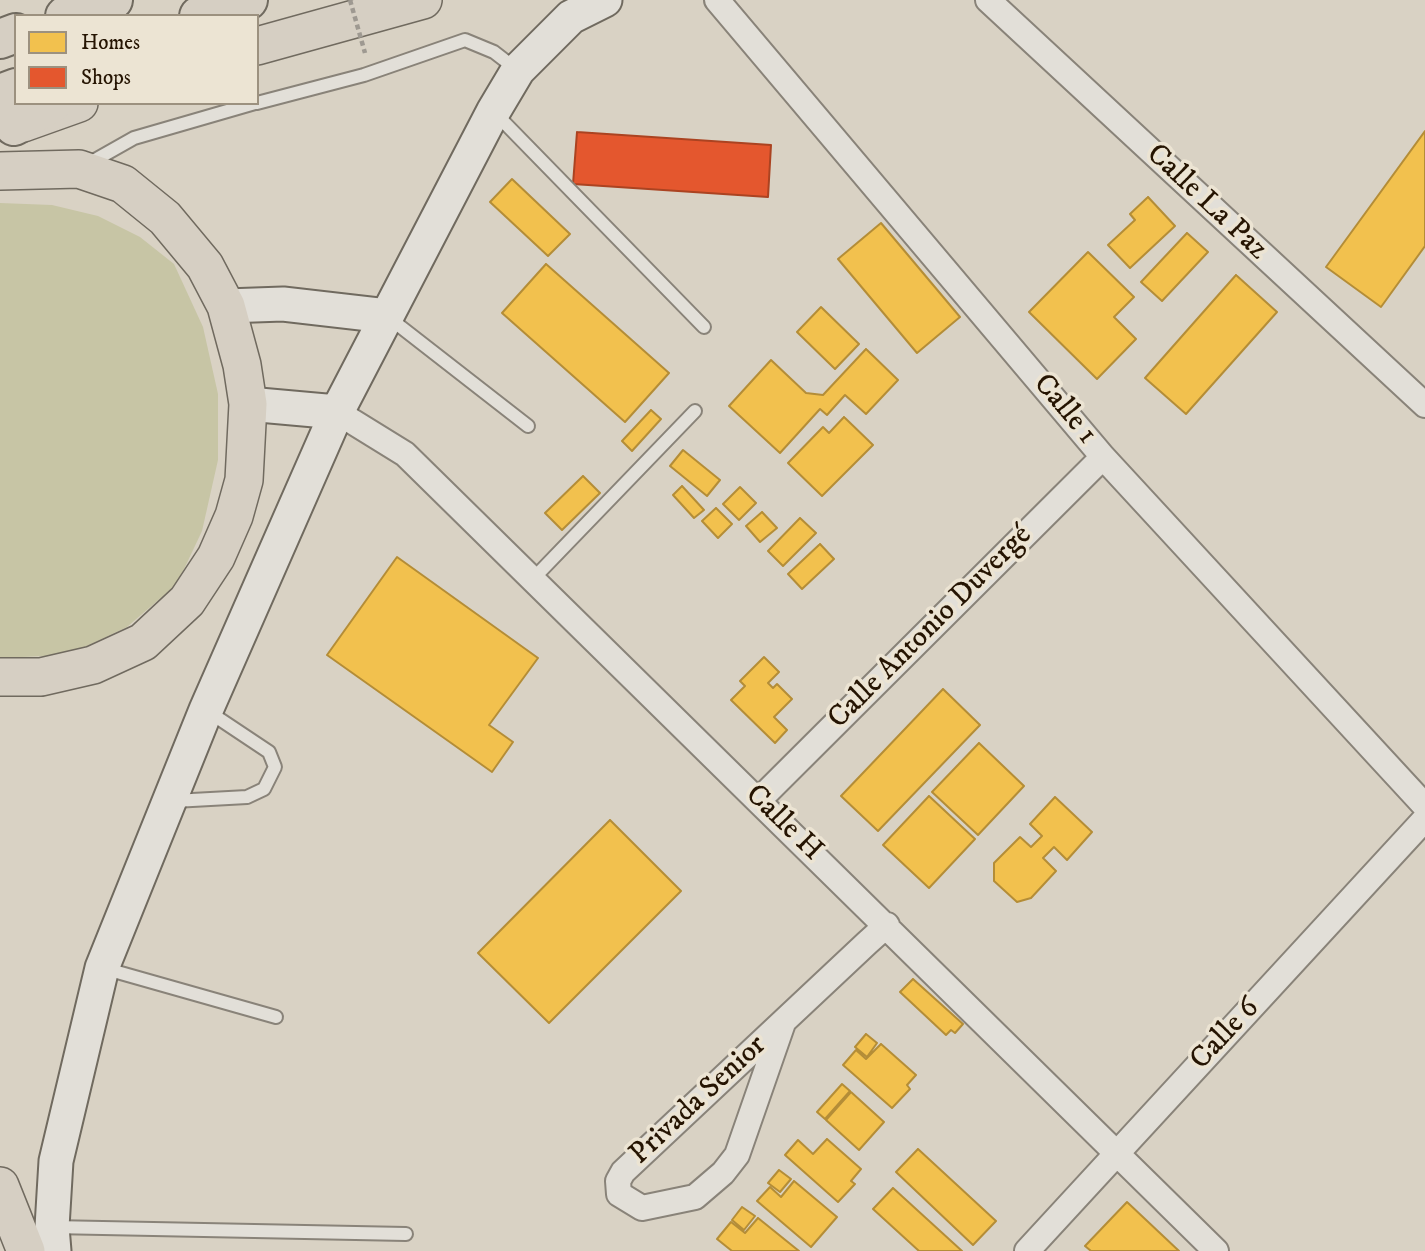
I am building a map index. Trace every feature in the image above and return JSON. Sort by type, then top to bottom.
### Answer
[{"type":"highway","points":[[71,14],[113,0]]},
{"type":"highway","points":[[205,14],[248,0]]},
{"type":"highway","points":[[5,118],[14,93]]},
{"type":"highway","points":[[5,118],[46,105]]},
{"type":"main road","points":[[259,45],[423,0]]},
{"type":"main road","points":[[44,1243],[56,1161],[102,968],[206,710],[338,412],[493,112],[518,70],[571,17],[606,0]]},
{"type":"main road","points":[[5,118],[69,105]]},
{"type":"main road","points":[[0,171],[79,169],[123,184],[165,218],[205,265],[226,306],[242,365],[248,404],[244,480],[234,516],[216,557],[187,601],[143,642],[93,665],[41,677],[0,677]]},
{"type":"main road","points":[[226,306],[321,306],[387,316]]},
{"type":"main road","points":[[248,404],[338,412]]},
{"type":"main road","points":[[0,1186],[44,1243]]},
{"type":"street","name":"Calle 1","points":[[717,0],[1103,457],[1425,806]]},
{"type":"street","name":"Calle La Paz","points":[[988,0],[1425,405]]},
{"type":"street","name":"Calle H","points":[[338,412],[405,454],[1216,1251]]},
{"type":"street","name":"Calle Antonio Duvergé","points":[[759,800],[1103,457]]},
{"type":"street","name":"Calle 6","points":[[1027,1251],[1425,819]]},
{"type":"street","name":"Privada Senior","points":[[783,1023],[737,1155],[723,1173],[695,1197],[642,1208],[619,1194],[618,1181],[623,1172],[887,925]]},
{"type":"lane","points":[[259,102],[364,75],[466,40],[494,52],[518,70]]},
{"type":"lane","points":[[79,169],[134,138],[249,105]]},
{"type":"lane","points":[[493,112],[704,327]]},
{"type":"lane","points":[[387,316],[528,426]]},
{"type":"lane","points":[[533,579],[695,411]]},
{"type":"lane","points":[[170,801],[247,797],[264,789],[275,768],[269,752],[206,710]]},
{"type":"lane","points":[[102,968],[276,1017]]},
{"type":"lane","points":[[44,1243],[406,1234]]},
{"type":"path","points":[[349,0],[365,53]]},
{"type":"shaded area","points":[[0,203],[52,205],[98,216],[140,237],[174,264],[203,327],[218,394],[218,460],[202,531],[177,584],[127,627],[68,655],[0,658]]},
{"type":"building: Homes","points":[[1425,131],[1425,246],[1381,307],[1326,267]]},
{"type":"building: Homes","points":[[512,179],[570,234],[548,256],[490,202]]},
{"type":"building: Homes","points":[[1148,197],[1175,226],[1130,268],[1108,245],[1135,220],[1130,214]]},
{"type":"building: Homes","points":[[881,223],[960,317],[917,353],[838,259]]},
{"type":"building: Homes","points":[[1187,233],[1208,252],[1162,301],[1141,282]]},
{"type":"building: Homes","points":[[1088,252],[1134,297],[1114,317],[1136,339],[1097,379],[1029,312]]},
{"type":"building: Homes","points":[[546,264],[669,373],[625,422],[502,313]]},
{"type":"building: Homes","points":[[1236,275],[1277,312],[1186,414],[1145,378]]},
{"type":"building: Homes","points":[[821,307],[859,344],[835,369],[797,332]]},
{"type":"building: Homes","points":[[866,349],[898,380],[866,414],[845,395],[827,415],[820,409],[780,453],[729,406],[771,360],[806,393],[823,395]]},
{"type":"building: Homes","points":[[651,410],[661,419],[632,451],[622,441]]},
{"type":"building: Homes","points":[[844,417],[873,445],[822,496],[788,463],[823,427],[829,433]]},
{"type":"building: Homes","points":[[683,450],[720,480],[707,496],[670,466]]},
{"type":"building: Homes","points":[[583,476],[600,493],[562,530],[545,513]]},
{"type":"building: Homes","points":[[682,486],[704,510],[694,518],[673,495]]},
{"type":"building: Homes","points":[[740,487],[756,503],[739,520],[723,504]]},
{"type":"building: Homes","points":[[716,508],[732,524],[718,538],[702,521]]},
{"type":"building: Homes","points":[[762,512],[777,528],[760,542],[746,526]]},
{"type":"building: Homes","points":[[800,518],[816,533],[783,566],[768,551]]},
{"type":"building: Homes","points":[[820,544],[834,559],[802,589],[788,574]]},
{"type":"building: Homes","points":[[397,557],[538,658],[489,725],[513,742],[492,772],[327,655]]},
{"type":"building: Homes","points":[[764,657],[779,672],[768,683],[773,688],[777,684],[792,699],[774,717],[787,730],[775,743],[731,700],[745,686],[740,681]]},
{"type":"building: Homes","points":[[943,689],[980,725],[878,831],[841,796]]},
{"type":"building: Homes","points":[[979,743],[1024,786],[978,835],[932,792]]},
{"type":"building: Homes","points":[[929,796],[975,839],[929,888],[883,845]]},
{"type":"building: Homes","points":[[1055,797],[1092,832],[1067,860],[1054,847],[1043,858],[1056,871],[1031,898],[1017,902],[994,881],[994,863],[1020,837],[1031,847],[1042,836],[1030,824]]},
{"type":"building: Homes","points":[[610,820],[681,891],[549,1023],[478,953]]},
{"type":"building: Homes","points":[[913,979],[963,1024],[955,1033],[951,1030],[946,1035],[900,992]]},
{"type":"building: Homes","points":[[866,1034],[877,1043],[867,1057],[855,1047]]},
{"type":"building: Homes","points":[[881,1044],[916,1075],[907,1085],[910,1089],[892,1108],[843,1065],[856,1050],[866,1059]]},
{"type":"building: Homes","points":[[842,1084],[850,1091],[825,1119],[817,1112]]},
{"type":"building: Homes","points":[[851,1092],[884,1122],[859,1150],[826,1120]]},
{"type":"building: Homes","points":[[827,1139],[861,1169],[851,1181],[855,1184],[838,1202],[785,1155],[798,1140],[813,1154]]},
{"type":"building: Homes","points":[[918,1149],[996,1221],[973,1245],[896,1172]]},
{"type":"building: Homes","points":[[779,1170],[791,1179],[780,1192],[768,1183]]},
{"type":"building: Homes","points":[[794,1181],[837,1217],[811,1247],[757,1201],[770,1187],[781,1197]]},
{"type":"building: Homes","points":[[893,1188],[962,1251],[919,1251],[873,1209]]},
{"type":"building: Homes","points":[[1127,1202],[1179,1251],[1091,1251],[1085,1246]]},
{"type":"building: Homes","points":[[742,1207],[755,1216],[744,1230],[732,1220]]},
{"type":"building: Homes","points":[[758,1218],[799,1251],[732,1251],[717,1239],[731,1222],[745,1233]]},
{"type":"building: Shops","points":[[577,132],[771,145],[768,197],[573,184]]}]
